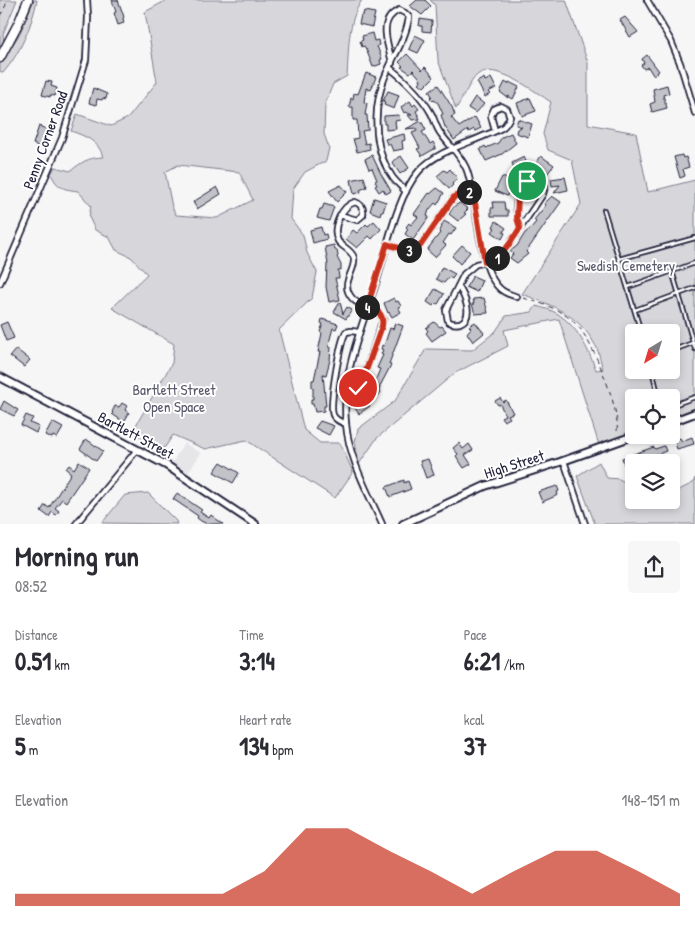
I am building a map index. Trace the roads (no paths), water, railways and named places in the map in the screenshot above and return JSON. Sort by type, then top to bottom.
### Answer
[{"type":"main road","points":[[0,58],[20,22],[28,0]]},
{"type":"main road","name":"Bartlett Street","points":[[0,375],[8,381],[166,464],[255,524]]},
{"type":"main road","points":[[680,419],[695,413]]},
{"type":"main road","name":"High Street","points":[[402,524],[485,486],[625,439]]},
{"type":"street","name":"Penny Corner Road","points":[[0,283],[59,147],[68,121],[86,60],[87,0]]},
{"type":"street","points":[[647,0],[671,41],[680,63],[695,113]]},
{"type":"street","points":[[392,63],[385,36],[387,20],[392,13],[399,10],[406,13],[409,17],[408,26],[390,68],[382,84],[377,107],[376,132],[382,156],[392,177],[406,192]]},
{"type":"street","points":[[390,68],[419,95],[432,114],[439,132],[454,149],[465,166],[473,191],[485,262],[492,280],[502,291],[517,297]]},
{"type":"street","points":[[382,524],[351,452],[346,424],[347,393],[352,355],[387,244],[410,183],[420,170],[445,152],[454,149],[495,131],[503,127],[510,118],[507,109],[501,106],[494,109],[491,116],[495,131]]},
{"type":"street","points":[[458,286],[465,296],[467,311],[463,321],[458,324],[452,324],[448,321],[446,310],[458,286],[464,274],[470,267],[496,260],[503,254],[543,194],[545,186],[541,180],[536,178],[531,178],[518,194],[517,218],[520,228]]},
{"type":"street","points":[[387,244],[406,250],[414,250],[420,246],[454,197],[473,191]]},
{"type":"street","points":[[340,215],[357,220],[363,215],[364,211],[360,204],[355,202],[347,205],[340,215],[336,237],[352,254],[354,260],[347,283],[352,298],[359,304],[376,310],[384,319],[362,382],[358,388],[347,393]]},
{"type":"street","points":[[346,424],[339,421],[333,414],[334,392],[342,337],[351,330],[359,332]]},
{"type":"street","points":[[76,524],[137,450]]},
{"type":"street","points":[[564,461],[585,524]]},
{"type":"lane","points":[[604,210],[639,324]]},
{"type":"lane","points":[[618,259],[695,238]]},
{"type":"lane","points":[[628,287],[695,262]]},
{"type":"lane","points":[[672,271],[695,350]]},
{"type":"lane","points":[[635,310],[695,288]]},
{"type":"lane","points":[[680,347],[694,342]]},
{"type":"lane","points":[[680,403],[695,397]]},
{"type":"park label","name":"Swedish Cemetery","points":[[626,265]]},
{"type":"park label","name":"Bartlett Street Open Space","points":[[174,398]]}]
